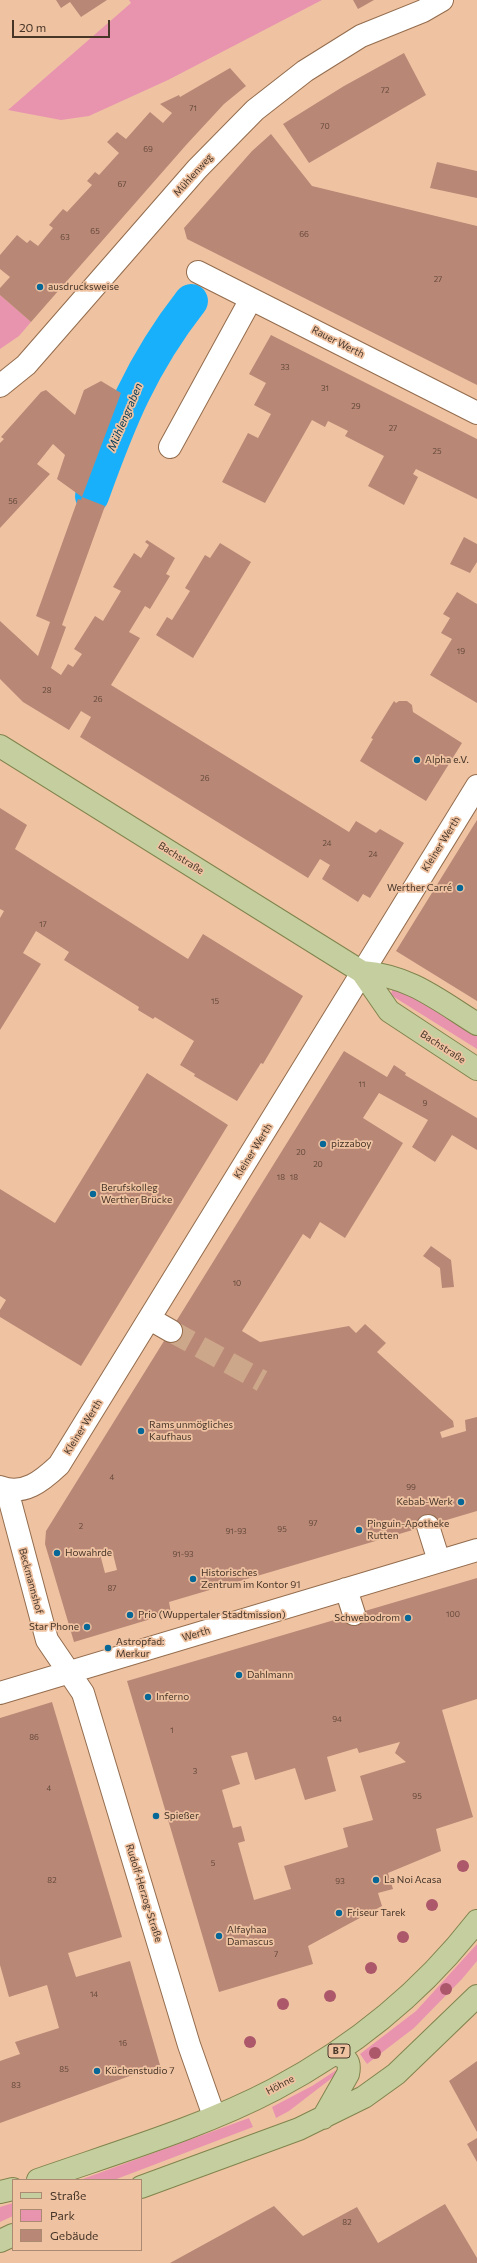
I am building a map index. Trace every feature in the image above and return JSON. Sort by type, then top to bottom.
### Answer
[{"type":"main road","name":"Bachstraße","points":[[0,746],[362,972],[389,1011],[477,1069]]},
{"type":"main road","name":"Bachstraße","points":[[362,972],[385,974],[416,986],[477,1024]]},
{"type":"main road","name":"Höhne","points":[[41,2179],[214,2116],[274,2090],[334,2054],[389,2014],[445,1960],[477,1921]]},
{"type":"main road","points":[[142,2187],[270,2140],[323,2118],[364,2097],[396,2074],[477,1996]]},
{"type":"main road","points":[[323,2118],[348,2074],[350,2067],[349,2062],[344,2056],[334,2054]]},
{"type":"main road","points":[[0,2192],[12,2189]]},
{"type":"main road","points":[[0,2241],[12,2235]]},
{"type":"street","name":"Mühlenweg","points":[[0,386],[26,364],[197,169],[255,110],[305,71],[361,36],[423,11],[442,0]]},
{"type":"street","name":"Rauer Werth","points":[[198,272],[477,412]]},
{"type":"street","points":[[170,447],[251,299]]},
{"type":"street","name":"Kleiner Werth","points":[[3,1489],[22,1490],[41,1482],[59,1465],[477,786]]},
{"type":"street","points":[[150,1319],[171,1331]]},
{"type":"street","name":"Beckmannshof","points":[[3,1489],[46,1640],[70,1672]]},
{"type":"street","points":[[428,1526],[439,1561]]},
{"type":"street","name":"Werth","points":[[0,1693],[477,1550]]},
{"type":"street","points":[[346,1589],[354,1614]]},
{"type":"street","name":"Rudolf-Herzog-Straße","points":[[70,1672],[83,1693],[94,1726],[189,2045],[214,2116]]},
{"type":"green space","points":[[129,0],[322,0],[168,80],[89,116],[61,120],[8,110],[131,3]]},
{"type":"green space","points":[[0,295],[31,322],[19,336],[0,349]]},
{"type":"green space","points":[[393,987],[400,988],[477,1036],[477,1049],[394,997],[391,994]]},
{"type":"green space","points":[[477,1944],[477,1961],[462,1979],[414,2028],[367,2064],[360,2054],[416,2011]]},
{"type":"green space","points":[[338,2069],[341,2071],[289,2111],[276,2118],[272,2107],[312,2086]]},
{"type":"green space","points":[[249,2118],[253,2127],[117,2179],[83,2179]]},
{"type":"green space","points":[[12,2203],[12,2216],[0,2222],[0,2207]]},
{"type":"building","points":[[56,0],[107,0],[81,17],[70,2],[61,8]]},
{"type":"building","points":[[353,0],[374,0],[358,9]]},
{"type":"building","points":[[404,53],[426,95],[309,163],[283,124],[344,86]]},
{"type":"building","points":[[230,68],[246,86],[224,104],[187,144],[31,322],[0,295],[0,288],[10,277],[0,269],[0,255],[17,235],[27,243],[30,240],[38,246],[53,228],[49,225],[63,209],[67,212],[92,185],[87,181],[95,172],[99,175],[119,153],[107,142],[117,132],[126,139],[150,112],[163,123],[172,113],[160,104],[179,95],[180,97]]},
{"type":"building","points":[[271,134],[312,186],[477,226],[477,385],[187,239],[184,228],[252,151]]},
{"type":"building","points":[[437,162],[477,171],[477,198],[430,188]]},
{"type":"building","points":[[271,335],[477,439],[477,499],[416,469],[413,474],[418,477],[404,505],[368,486],[384,456],[345,436],[348,431],[328,421],[325,427],[312,420],[265,503],[222,482],[248,433],[258,438],[271,414],[254,405],[266,383],[249,374]]},
{"type":"building","points":[[101,381],[121,393],[82,497],[57,479],[65,455],[53,444],[37,464],[50,474],[0,528],[0,443],[4,439],[1,437],[41,392],[46,390],[75,415],[84,390]]},
{"type":"building","points":[[82,497],[105,506],[62,625],[66,627],[51,668],[61,675],[68,664],[73,667],[82,654],[74,649],[95,616],[103,621],[121,591],[113,587],[134,553],[141,558],[149,545],[145,542],[147,540],[175,558],[166,574],[170,576],[150,609],[145,606],[129,632],[140,638],[111,685],[349,832],[356,821],[376,833],[380,829],[404,843],[370,898],[363,894],[358,902],[322,879],[330,865],[320,859],[308,878],[80,737],[91,717],[81,711],[69,730],[23,702],[0,679],[0,621],[38,656],[50,622],[36,616],[78,499],[81,500]]},
{"type":"building","points":[[464,537],[477,544],[477,562],[470,573],[450,564]]},
{"type":"building","points":[[220,543],[251,562],[193,658],[156,635],[167,617],[172,620],[190,591],[185,588],[205,555],[210,558]]},
{"type":"building","points":[[457,592],[477,604],[477,703],[430,675],[452,639],[441,633],[450,618],[443,614]]},
{"type":"building","name":"Alpha e.V.","points":[[394,701],[396,703],[399,701],[407,701],[412,705],[413,712],[462,743],[426,801],[360,761],[373,739],[371,738]]},
{"type":"building","points":[[0,808],[27,825],[15,849],[188,959],[203,934],[303,996],[263,1064],[261,1063],[237,1101],[194,1076],[195,1074],[180,1065],[194,1041],[155,1017],[153,1019],[138,1010],[139,1007],[64,960],[69,952],[36,931],[23,953],[41,964],[0,1030],[0,918],[4,911],[0,909]]},
{"type":"building","name":"Werther Carré","points":[[477,820],[477,1001],[396,951]]},
{"type":"building","points":[[344,1051],[387,1077],[394,1065],[406,1073],[405,1075],[477,1118],[477,1150],[452,1135],[435,1162],[412,1147],[428,1120],[379,1093],[363,1118],[403,1143],[345,1238],[320,1222],[310,1239],[303,1234],[242,1331],[260,1342],[349,1326],[356,1333],[365,1324],[386,1343],[377,1352],[453,1421],[454,1427],[440,1432],[442,1438],[466,1431],[465,1420],[477,1417],[477,1511],[169,1602],[171,1613],[74,1642],[45,1544],[46,1531]],"holes":[[[112,1550],[117,1570],[105,1573],[100,1554]]]},
{"type":"building","points":[[147,1073],[228,1125],[81,1366],[0,1317],[0,1310],[6,1300],[0,1296],[0,1189],[55,1223]]},
{"type":"building","points":[[431,1246],[451,1260],[454,1287],[442,1288],[440,1268],[423,1256]]},
{"type":"building","points":[[477,1578],[477,1699],[442,1710],[473,1817],[436,1829],[441,1851],[388,1873],[393,1889],[378,1893],[382,1906],[308,1946],[313,1964],[219,1992],[127,1681]],"holes":[[[400,1742],[395,1753],[406,1762],[360,1776],[373,1820],[343,1828],[348,1847],[284,1866],[291,1889],[254,1900],[238,1843],[245,1841],[241,1826],[233,1828],[222,1790],[240,1784],[231,1756],[247,1752],[255,1780],[295,1768],[305,1800],[336,1791],[327,1757],[357,1748],[359,1753]]]},
{"type":"building","points":[[52,1702],[122,1937],[68,1953],[76,1977],[130,1961],[160,2065],[0,2123],[0,2061],[20,2054],[15,2042],[59,2028],[47,1985],[9,1997],[0,1965],[0,1718]]},
{"type":"building","points":[[477,2061],[477,2132],[449,2081]]},
{"type":"building","points":[[477,2138],[477,2162],[467,2144]]},
{"type":"building","points":[[445,2204],[477,2258],[477,2263],[170,2263],[274,2206],[303,2236],[357,2207],[378,2243]]},
{"type":"waterway","name":"Mühlengraben","points":[[92,496],[122,418],[133,394],[158,348],[191,301]]},
{"type":"tunnel","points":[[171,1331],[262,1381]]},
{"type":"place","name":"ausdrucksweise","points":[[40,287]]},
{"type":"place","name":"Alpha e.V.","points":[[417,760]]},
{"type":"place","name":"Werther Carré","points":[[460,888]]},
{"type":"place","name":"pizzaboy","points":[[323,1144]]},
{"type":"place","name":"Berufskolleg Werther Brücke","points":[[93,1194]]},
{"type":"place","name":"Rams unmögliches Kaufhaus","points":[[141,1431]]},
{"type":"place","name":"Kebab-Werk","points":[[461,1502]]},
{"type":"place","name":"Pinguin-Apotheke Rutten","points":[[359,1530]]},
{"type":"place","name":"Howahrde","points":[[57,1553]]},
{"type":"place","name":"Historisches Zentrum im Kontor 91","points":[[193,1579]]},
{"type":"place","name":"Prio (Wuppertaler Stadtmission)","points":[[130,1615]]},
{"type":"place","name":"Schwebodrom","points":[[408,1618]]},
{"type":"place","name":"Star Phone","points":[[87,1627]]},
{"type":"place","name":"Astropfad: Merkur","points":[[108,1648]]},
{"type":"place","name":"Dahlmann","points":[[239,1675]]},
{"type":"place","name":"Inferno","points":[[148,1697]]},
{"type":"place","name":"Spießer","points":[[156,1816]]},
{"type":"place","name":"La Noi Acasa","points":[[376,1880]]},
{"type":"place","name":"Friseur Tarek","points":[[339,1913]]},
{"type":"place","name":"Alfayhaa Damascus","points":[[219,1936]]},
{"type":"place","name":"Küchenstudio 7","points":[[97,2071]]}]
